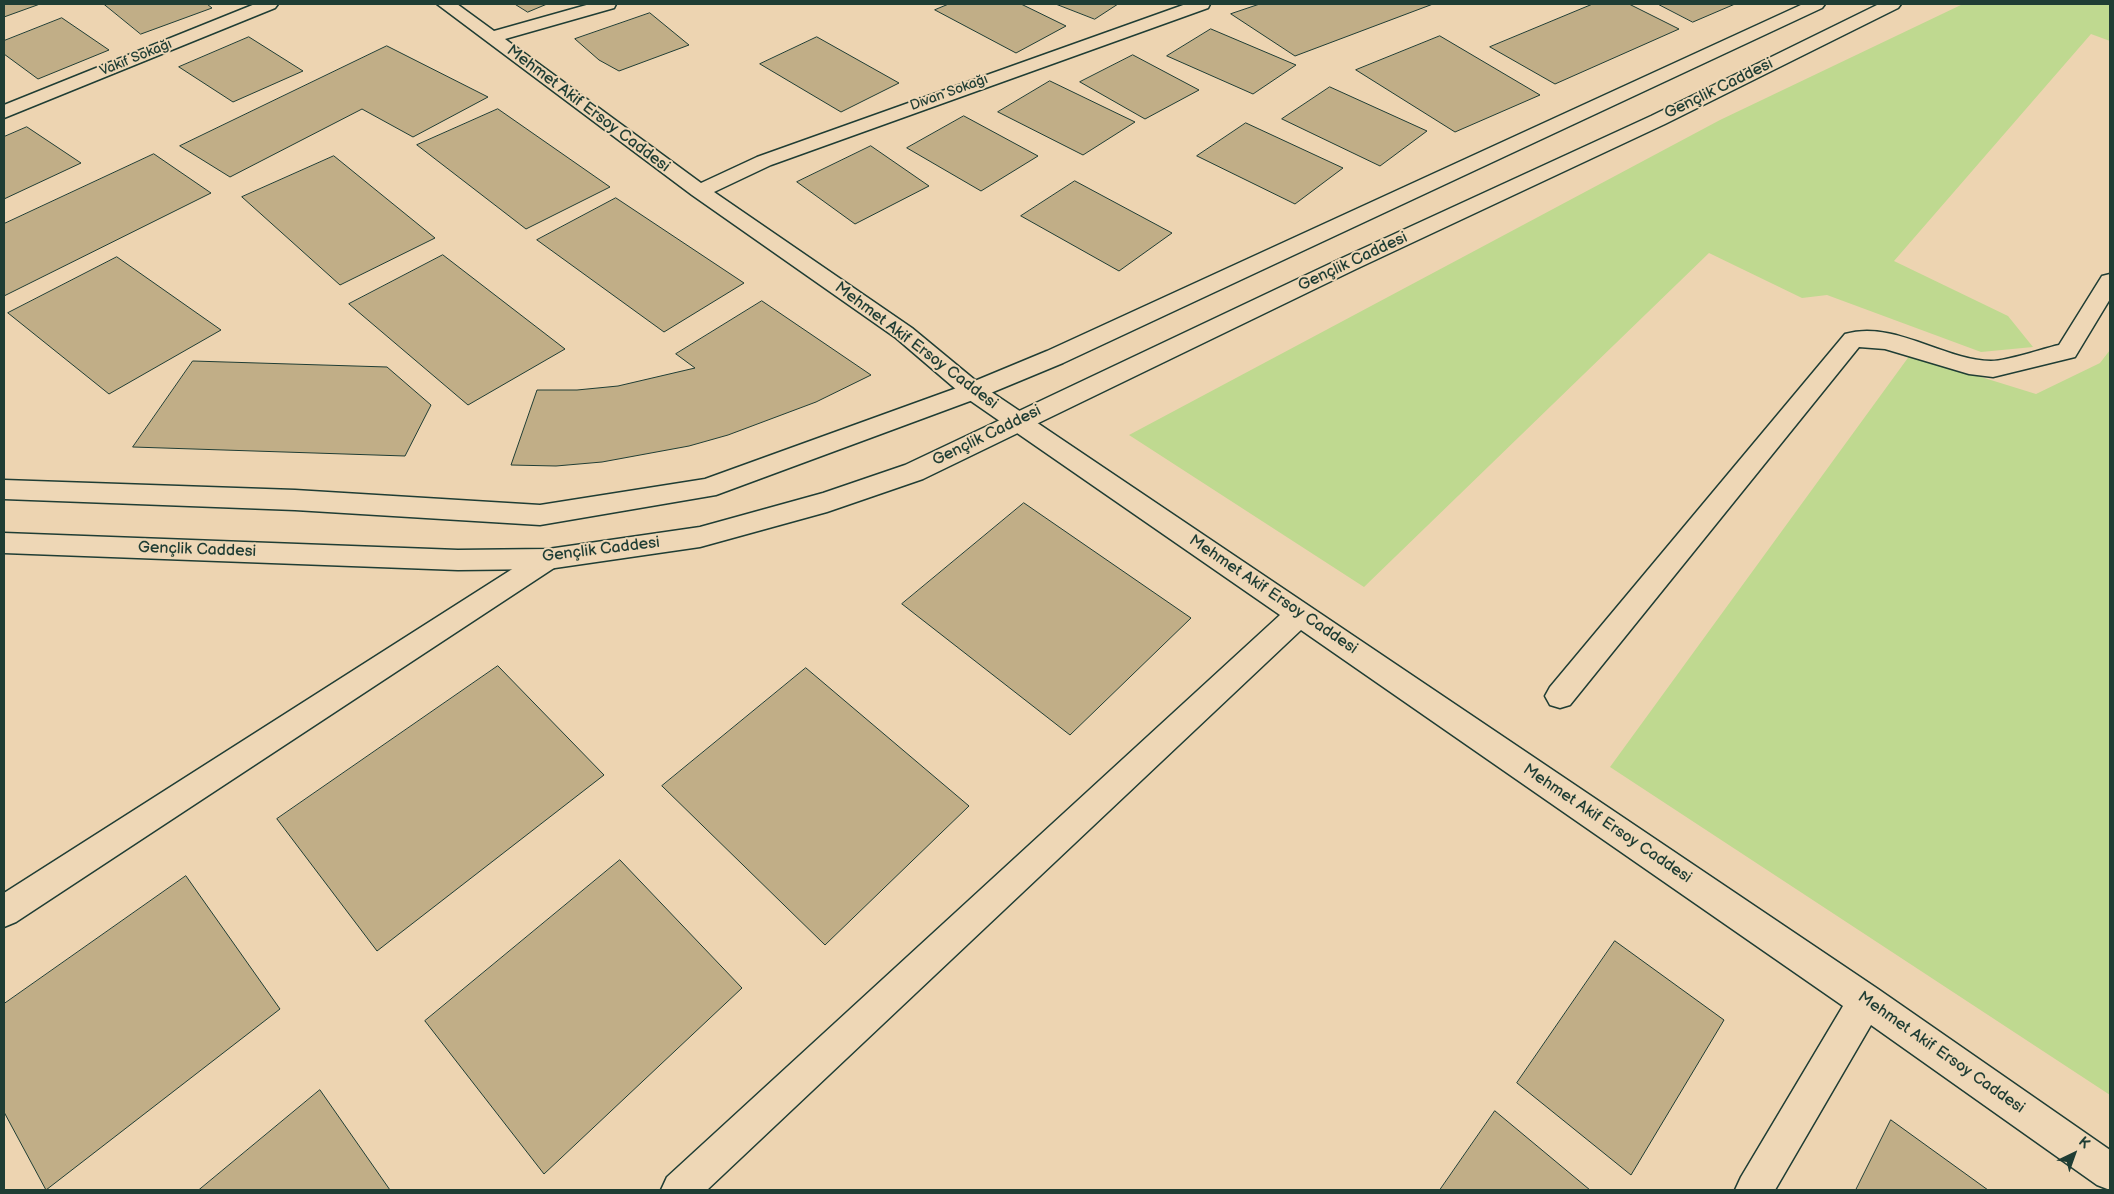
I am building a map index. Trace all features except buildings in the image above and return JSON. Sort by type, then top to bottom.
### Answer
[{"type":"street","name":"Vakıf Sokağı","points":[[4,112],[269,4]]},
{"type":"street","name":"Mehmet Akif Ersoy Caddesi","points":[[446,4],[699,191],[904,333],[973,392],[1866,1001],[2110,1172]]},
{"type":"street","points":[[492,37],[608,4]]},
{"type":"street","name":"Divan Sokağı","points":[[699,191],[764,160],[1202,4]]},
{"type":"street","points":[[4,490],[295,500],[540,515],[707,488],[973,392],[1055,357],[1816,4]]},
{"type":"street","name":"Gençlik Caddesi","points":[[4,543],[458,560],[548,559],[700,537],[827,502],[914,472],[1018,421],[1658,120],[1892,4]]},
{"type":"street","points":[[1560,696],[1853,338],[1886,341],[1969,366],[1993,369],[2067,351],[2110,281]]},
{"type":"street","points":[[4,911],[548,559]]},
{"type":"street","points":[[680,1190],[1300,614]]},
{"type":"street","points":[[1754,1190],[1866,1001]]},
{"type":"green space","points":[[1963,4],[2110,4],[2110,41],[2091,34],[1894,261],[2008,316],[2033,347],[1981,352],[1827,295],[1802,298],[1709,253],[1364,587],[1129,435],[1720,120]]},
{"type":"green space","points":[[2110,350],[2110,1095],[1610,767],[1910,355],[2036,394],[2100,363]]}]
